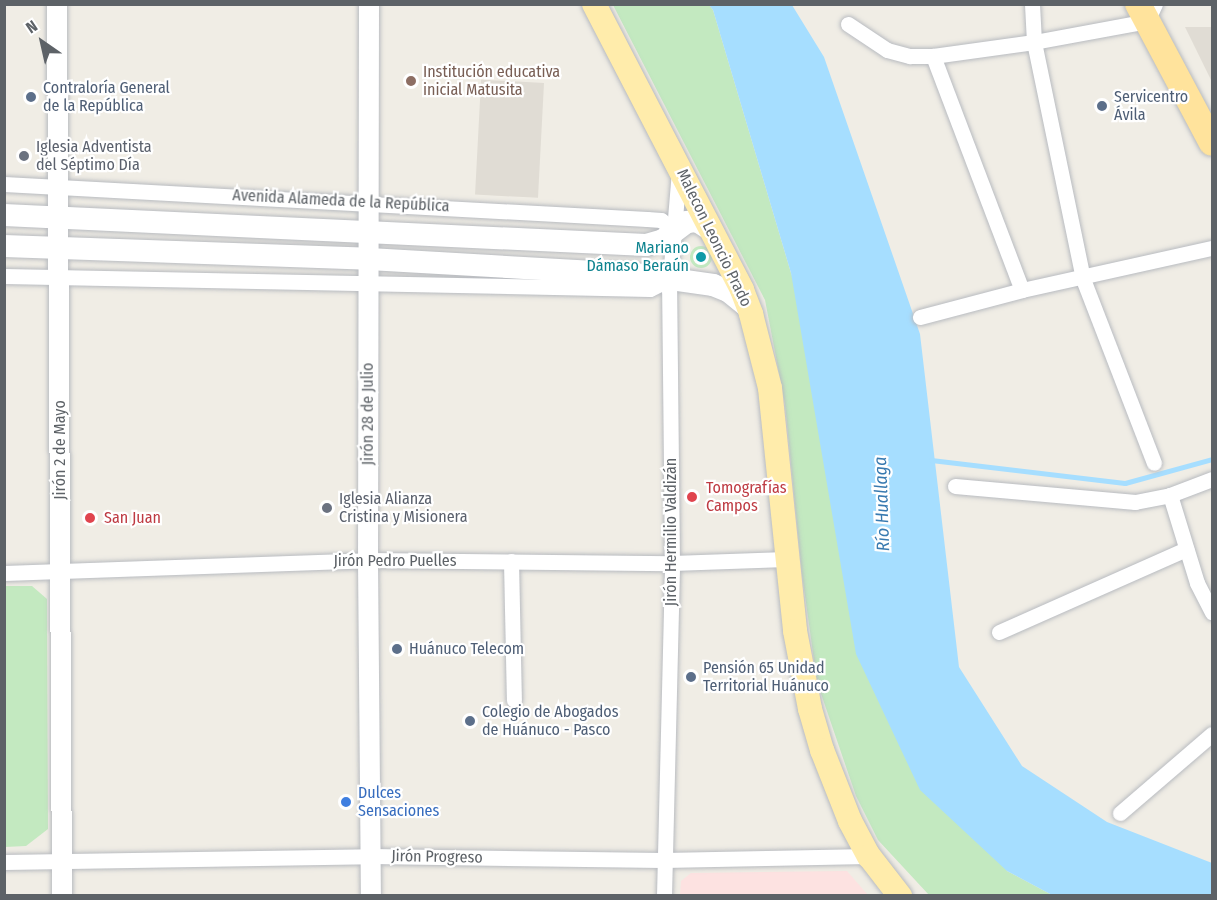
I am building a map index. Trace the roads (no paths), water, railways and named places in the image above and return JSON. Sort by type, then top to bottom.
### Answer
[{"type":"highway","points":[[1147,10],[1212,143]]},
{"type":"main road","name":"Malecon Leoncio Prado","points":[[594,4],[749,308],[770,388],[786,559],[795,631],[810,709],[822,750],[850,821],[869,856],[900,896]]},
{"type":"main road","name":"Avenida Alameda de la República","points":[[4,215],[369,230],[645,245],[663,240],[687,222],[697,221],[711,230]]},
{"type":"main road","points":[[4,246],[369,260],[643,275],[713,285],[728,291],[749,308]]},
{"type":"street","name":"Jirón 2 de Mayo","points":[[57,4],[62,896]]},
{"type":"street","name":"Jirón 28 de Julio","points":[[369,4],[368,560],[371,896]]},
{"type":"street","points":[[1032,4],[1034,42],[1083,279],[1154,463]]},
{"type":"street","points":[[848,24],[887,50],[910,56],[933,56],[1034,42],[1147,10]]},
{"type":"street","points":[[933,56],[1022,290]]},
{"type":"street","name":"Jirón Hermilio Valdizán","points":[[663,896],[672,563],[670,279],[679,168]]},
{"type":"street","name":"Avenida Alameda de la República","points":[[4,184],[369,202],[661,220],[674,231]]},
{"type":"street","points":[[920,316],[1022,290],[1083,279],[1212,248]]},
{"type":"street","points":[[4,276],[369,286],[650,289],[670,279]]},
{"type":"street","points":[[955,486],[1135,502],[1170,495],[1212,479]]},
{"type":"street","points":[[1170,495],[1197,583],[1212,612]]},
{"type":"street","points":[[999,632],[1186,549]]},
{"type":"street","name":"Jirón Pedro Puelles","points":[[4,573],[60,573],[368,560],[672,563],[786,559]]},
{"type":"street","points":[[512,561],[514,700]]},
{"type":"street","points":[[1120,813],[1212,734]]},
{"type":"street","name":"Jirón Progreso","points":[[4,862],[371,856],[663,860],[869,856]]},
{"type":"water","name":"Río Huallaga","points":[[709,5],[792,5],[824,57],[920,334],[959,667],[1022,766],[1107,822],[1212,863],[1212,895],[1052,895],[1007,871],[920,790],[856,654],[791,273],[713,10]]},
{"type":"waterway","points":[[931,460],[1125,483],[1212,459]]},
{"type":"place","name":"Institución educativa inicial Matusita","points":[[411,81]]},
{"type":"place","name":"Contraloría General de la República","points":[[31,97]]},
{"type":"place","name":"Servicentro Ávila","points":[[1102,106]]},
{"type":"place","name":"Iglesia Adventista del Séptimo Día","points":[[24,156]]},
{"type":"place","name":"Mariano Dámaso Beraún","points":[[701,257]]},
{"type":"place","name":"Tomografías Campos","points":[[692,497]]},
{"type":"place","name":"Iglesia Alianza Cristina y Misionera","points":[[327,508]]},
{"type":"place","name":"San Juan","points":[[90,518]]},
{"type":"place","name":"Huánuco Telecom","points":[[397,649]]},
{"type":"place","name":"Pensión 65 Unidad Territorial Huánuco","points":[[691,677]]},
{"type":"place","name":"Colegio de Abogados de Huánuco - Pasco","points":[[470,721]]},
{"type":"place","name":"Dulces Sensaciones","points":[[346,802]]}]
